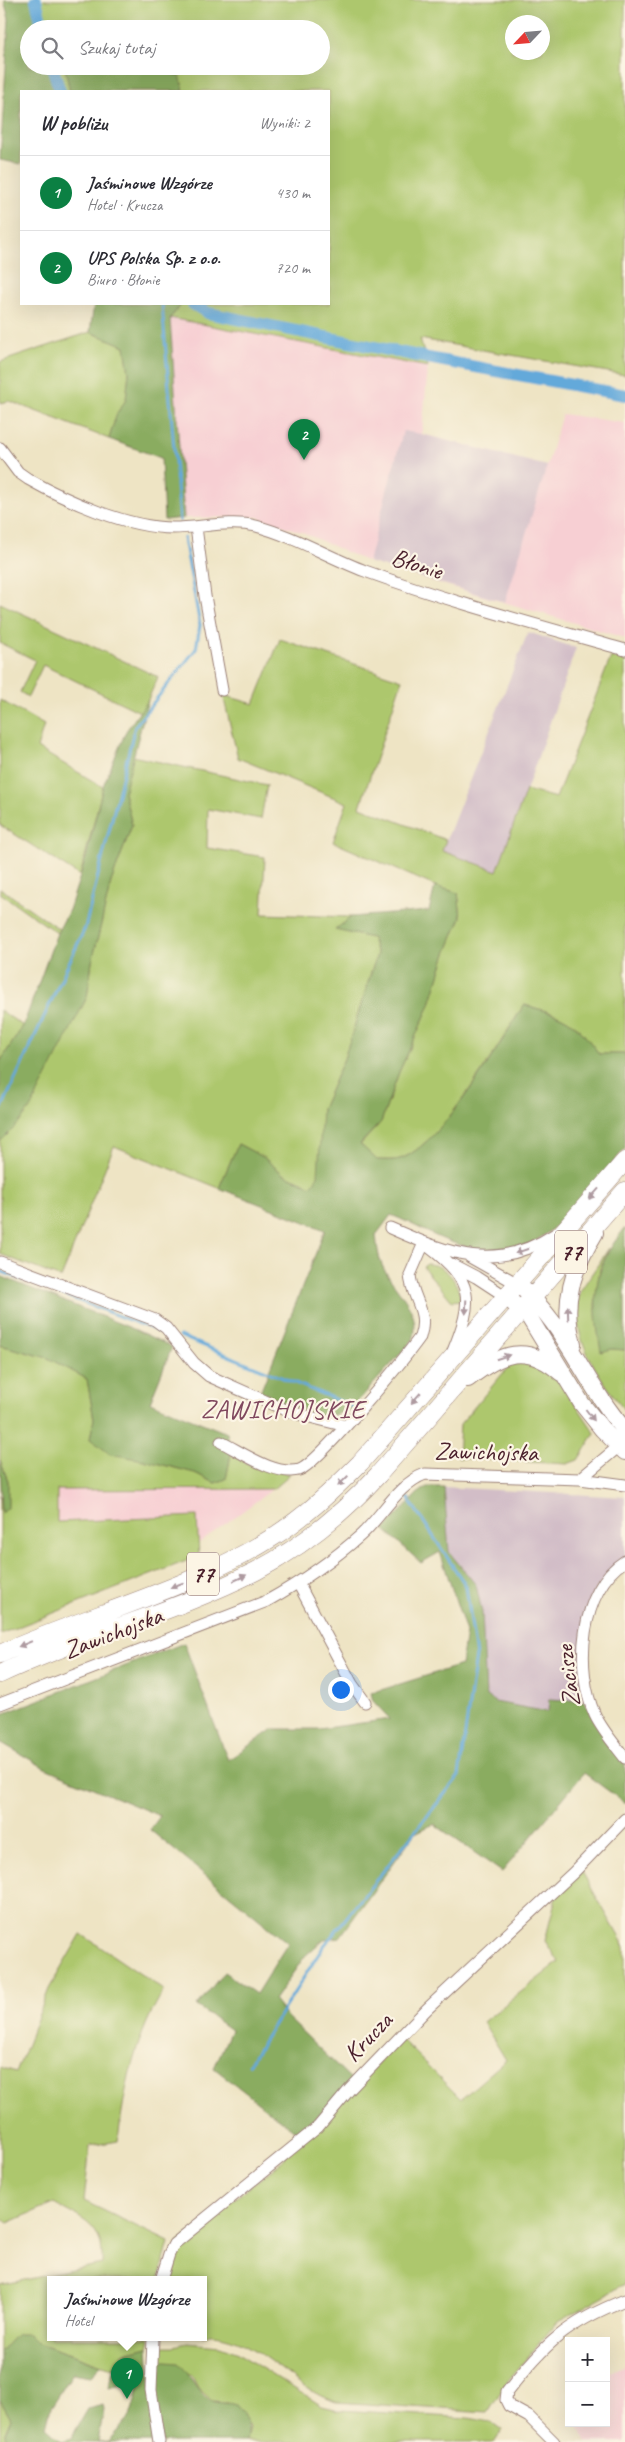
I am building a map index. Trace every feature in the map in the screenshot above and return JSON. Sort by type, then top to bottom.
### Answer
[{"type":"main road","name":"77","points":[[0,1654],[192,1579],[274,1537],[315,1506],[342,1482],[625,1161]]},
{"type":"main road","name":"77","points":[[0,1674],[225,1586],[278,1558],[315,1533],[352,1502],[378,1476],[625,1191]]},
{"type":"street","name":"Błonie","points":[[0,450],[18,472],[28,479],[114,517],[155,528],[233,524],[254,526],[272,531],[363,570],[416,588],[625,650]]},
{"type":"street","points":[[196,527],[203,587],[222,690]]},
{"type":"street","points":[[578,1361],[568,1323],[567,1302],[571,1281],[583,1254],[610,1208]]},
{"type":"street","points":[[390,1228],[424,1243],[464,1254],[495,1258],[517,1254],[542,1242],[564,1228]]},
{"type":"street","points":[[424,1243],[450,1263],[476,1277],[510,1290]]},
{"type":"street","points":[[222,1442],[275,1468],[299,1470],[313,1461],[346,1426],[420,1337],[424,1320],[423,1313],[410,1275],[424,1243]]},
{"type":"street","points":[[464,1254],[557,1328],[606,1405],[625,1430]]},
{"type":"street","points":[[0,1262],[156,1320],[166,1328],[194,1363],[209,1376],[290,1412],[346,1426]]},
{"type":"street","points":[[448,1362],[464,1322],[467,1303],[461,1278],[450,1263]]},
{"type":"street","points":[[527,1304],[539,1331],[592,1416],[623,1446],[580,1479]]},
{"type":"street","points":[[449,1394],[486,1365],[498,1358],[513,1354],[540,1358],[567,1378]]},
{"type":"street","name":"Zawichojska","points":[[0,1704],[239,1613],[298,1583],[348,1546],[377,1519],[410,1482],[425,1474],[580,1479],[625,1484]]},
{"type":"street","name":"Zacisze","points":[[625,1561],[608,1576],[596,1593],[586,1628],[584,1644],[590,1702],[596,1718],[625,1758]]},
{"type":"street","points":[[298,1583],[352,1684],[365,1702]]},
{"type":"street","name":"Krucza","points":[[162,2276],[174,2244],[318,2126],[350,2089],[427,2009],[528,1916],[621,1824],[625,1839]]},
{"type":"street","points":[[554,2442],[529,2417],[509,2406],[506,2400],[507,2392],[535,2358],[563,2331],[590,2314],[625,2300]]},
{"type":"street","points":[[153,2341],[151,2390],[159,2442]]},
{"type":"shaded area","points":[[170,318],[428,367],[422,434],[547,466],[562,414],[625,423],[625,638],[368,562],[304,533],[257,517],[184,518]]},
{"type":"shaded area","points":[[403,431],[547,466],[505,602],[368,562]]},
{"type":"shaded area","points":[[528,632],[576,648],[498,871],[442,851]]},
{"type":"shaded area","points":[[444,1487],[625,1497],[625,1557],[593,1593],[584,1701],[549,1699],[549,1712],[495,1702],[486,1696],[476,1585],[449,1552]]},
{"type":"shaded area","points":[[273,1489],[199,1543],[197,1516],[57,1522],[57,1490]]},
{"type":"shaded area","points":[[625,2365],[625,2442],[587,2442],[578,2427],[610,2427],[610,2373]]},
{"type":"green space","points":[[4,0],[33,0],[38,20],[20,20],[20,75],[52,75],[57,90],[20,90],[20,164],[0,160],[9,19]]},
{"type":"green space","points":[[33,0],[625,0],[625,375],[420,339],[428,367],[170,318],[181,305],[330,305],[330,90],[184,90],[180,76],[176,75],[330,75],[330,20],[38,20]]},
{"type":"green space","points":[[52,75],[67,75],[70,90],[57,90]]},
{"type":"green space","points":[[67,75],[176,75],[180,76],[184,90],[70,90]]},
{"type":"green space","points":[[94,305],[181,305],[170,318],[184,518],[164,520],[161,458],[109,439],[117,413],[126,400],[129,373],[125,346],[90,332]]},
{"type":"green space","points":[[90,332],[125,346],[129,372],[126,400],[117,413],[109,439],[9,401],[0,403],[0,362]]},
{"type":"green space","points":[[0,603],[158,677],[142,713],[43,665],[28,697],[20,692],[35,660],[0,643]]},
{"type":"green space","points":[[280,639],[402,680],[360,807],[446,840],[442,851],[497,871],[526,790],[556,798],[611,657],[625,661],[625,1054],[599,1054],[582,1033],[568,1020],[550,1012],[524,1005],[485,1067],[451,1114],[434,1134],[416,1150],[400,1159],[377,1160],[360,1145],[381,1122],[399,1072],[429,1007],[445,956],[461,917],[458,893],[435,886],[333,842],[347,803],[238,758],[223,695],[254,704]]},
{"type":"green space","points":[[0,700],[44,725],[37,748],[103,787],[80,876],[0,825]]},
{"type":"green space","points":[[148,700],[124,793],[132,825],[111,882],[92,962],[87,997],[30,1109],[0,1142],[0,1062],[23,1026],[57,933],[69,910],[85,861],[103,786],[126,731]]},
{"type":"green space","points":[[132,756],[267,785],[261,819],[208,809],[207,848],[265,857],[262,914],[351,917],[336,930],[372,938],[377,954],[344,1059],[322,1109],[322,1173],[311,1186],[283,1174],[263,1157],[238,1144],[219,1188],[114,1146],[61,1278],[0,1254],[0,1142],[19,1123],[87,997],[92,962],[111,882],[132,825],[124,793]]},
{"type":"green space","points":[[435,886],[458,893],[461,917],[445,956],[429,1007],[399,1072],[381,1122],[360,1144],[377,1160],[400,1159],[416,1150],[434,1134],[469,1091],[524,1005],[550,1012],[568,1020],[582,1033],[599,1054],[625,1054],[625,1149],[572,1211],[535,1241],[518,1248],[491,1250],[464,1246],[445,1240],[391,1215],[376,1235],[378,1250],[387,1274],[405,1300],[414,1319],[413,1340],[350,1410],[323,1418],[260,1393],[325,1230],[219,1188],[238,1144],[263,1157],[283,1174],[311,1186],[318,1176],[322,1109],[344,1059],[377,954],[372,938],[335,930],[351,917],[429,911]]},
{"type":"green space","points":[[0,888],[59,929],[57,933],[0,893]]},
{"type":"green space","points":[[0,1010],[23,1026],[0,1062]]},
{"type":"green space","points":[[625,1228],[625,1350],[612,1349],[601,1352],[596,1317],[597,1286],[606,1258]]},
{"type":"green space","points":[[609,1248],[600,1268],[595,1304],[612,1349],[625,1350],[625,1411],[596,1370],[588,1355],[578,1323],[577,1306],[581,1290]]},
{"type":"green space","points":[[427,1264],[446,1271],[454,1281],[461,1300],[452,1301],[423,1267]]},
{"type":"green space","points":[[0,1276],[136,1330],[172,1347],[150,1402],[227,1433],[231,1454],[226,1479],[215,1483],[195,1473],[144,1460],[110,1454],[90,1439],[94,1419],[87,1379],[48,1358],[0,1345]]},
{"type":"green space","points":[[0,1345],[48,1358],[87,1379],[94,1419],[90,1439],[144,1460],[195,1473],[215,1483],[226,1479],[231,1454],[252,1466],[290,1474],[273,1489],[57,1490],[57,1522],[197,1516],[199,1556],[0,1634],[0,1495],[3,1512],[8,1481],[0,1460]]},
{"type":"green space","points":[[515,1359],[538,1363],[561,1382],[595,1433],[578,1460],[567,1464],[458,1458],[460,1424]]},
{"type":"green space","points":[[0,1460],[8,1481],[8,1508],[2,1513]]},
{"type":"green space","points":[[427,1487],[444,1487],[449,1552],[476,1585],[482,1612],[486,1696],[495,1702],[548,1712],[549,1699],[584,1701],[625,1763],[625,1803],[584,1773],[502,1872],[434,1824],[415,1833],[340,1937],[324,1939],[305,1956],[274,2000],[287,2017],[352,2080],[300,2135],[214,2068],[231,2030],[197,2006],[224,1972],[256,1994],[288,1943],[150,1830],[160,1816],[45,1768],[0,1742],[0,1715],[184,1643],[228,1760],[273,1729],[319,1729],[390,1719],[373,1701],[371,1693],[461,1665],[466,1632],[440,1552],[421,1563],[384,1529],[417,1494]]},
{"type":"green space","points":[[581,1870],[625,1947],[625,2284],[557,2322],[506,2383],[488,2412],[336,2402],[319,2395],[256,2351],[239,2342],[222,2336],[207,2335],[207,2276],[168,2276],[179,2242],[274,2168],[401,2039],[461,2099],[506,2060],[483,2022],[559,1962],[545,1941],[557,1893]]},
{"type":"green space","points":[[81,1934],[164,1990],[146,2025],[133,2062],[124,2101],[118,2141],[90,2146],[84,2201],[169,2242],[160,2276],[47,2276],[47,2341],[149,2341],[148,2347],[123,2353],[112,2368],[36,2342],[29,2334],[0,2352],[0,2285],[102,2264],[100,2240],[96,2232],[83,2220],[54,2203],[8,2223],[0,2217],[0,2067],[16,2072],[49,1989]]},
{"type":"green space","points":[[17,2334],[29,2334],[36,2342],[102,2365],[91,2376],[73,2373],[51,2407],[46,2427],[62,2441],[71,2438],[88,2409],[103,2405],[104,2409],[98,2442],[6,2442],[5,2433],[11,2419],[0,2400],[0,2352]]},
{"type":"green space","points":[[187,2343],[220,2346],[236,2352],[322,2406],[339,2410],[468,2418],[491,2422],[502,2430],[494,2442],[246,2442],[249,2427],[228,2402],[212,2401],[198,2388],[192,2376],[155,2361],[158,2346],[174,2346]]},
{"type":"green space","points":[[148,2347],[155,2442],[98,2442],[108,2441],[130,2417],[139,2387],[121,2385],[109,2388],[115,2363],[119,2358],[130,2352]]},
{"type":"green space","points":[[155,2361],[178,2363],[207,2399],[236,2405],[246,2422],[246,2442],[162,2442],[155,2398]]},
{"type":"green space","points":[[0,2400],[11,2419],[5,2433],[6,2442],[0,2442]]},
{"type":"waterway","points":[[36,0],[41,20]]},
{"type":"waterway","points":[[55,75],[60,90]]},
{"type":"waterway","points":[[162,305],[180,521]]},
{"type":"waterway","points":[[195,305],[208,313],[428,358],[625,395]]},
{"type":"waterway","points":[[0,1112],[85,928],[135,726],[196,649],[200,625],[184,538]]},
{"type":"waterway","points":[[0,1271],[166,1334]]},
{"type":"waterway","points":[[180,1336],[354,1407]]},
{"type":"waterway","points":[[249,2064],[323,1947],[459,1776],[476,1656],[466,1586],[408,1498]]},
{"type":"place","name":"UPS Polska Sp. z o.o.","points":[[304,460]]},
{"type":"place","name":"Jaśminowe Wzgórze","points":[[127,2399]]},
{"type":"district","name":"ZAWICHOJSKIE","points":[[283,1409]]}]
